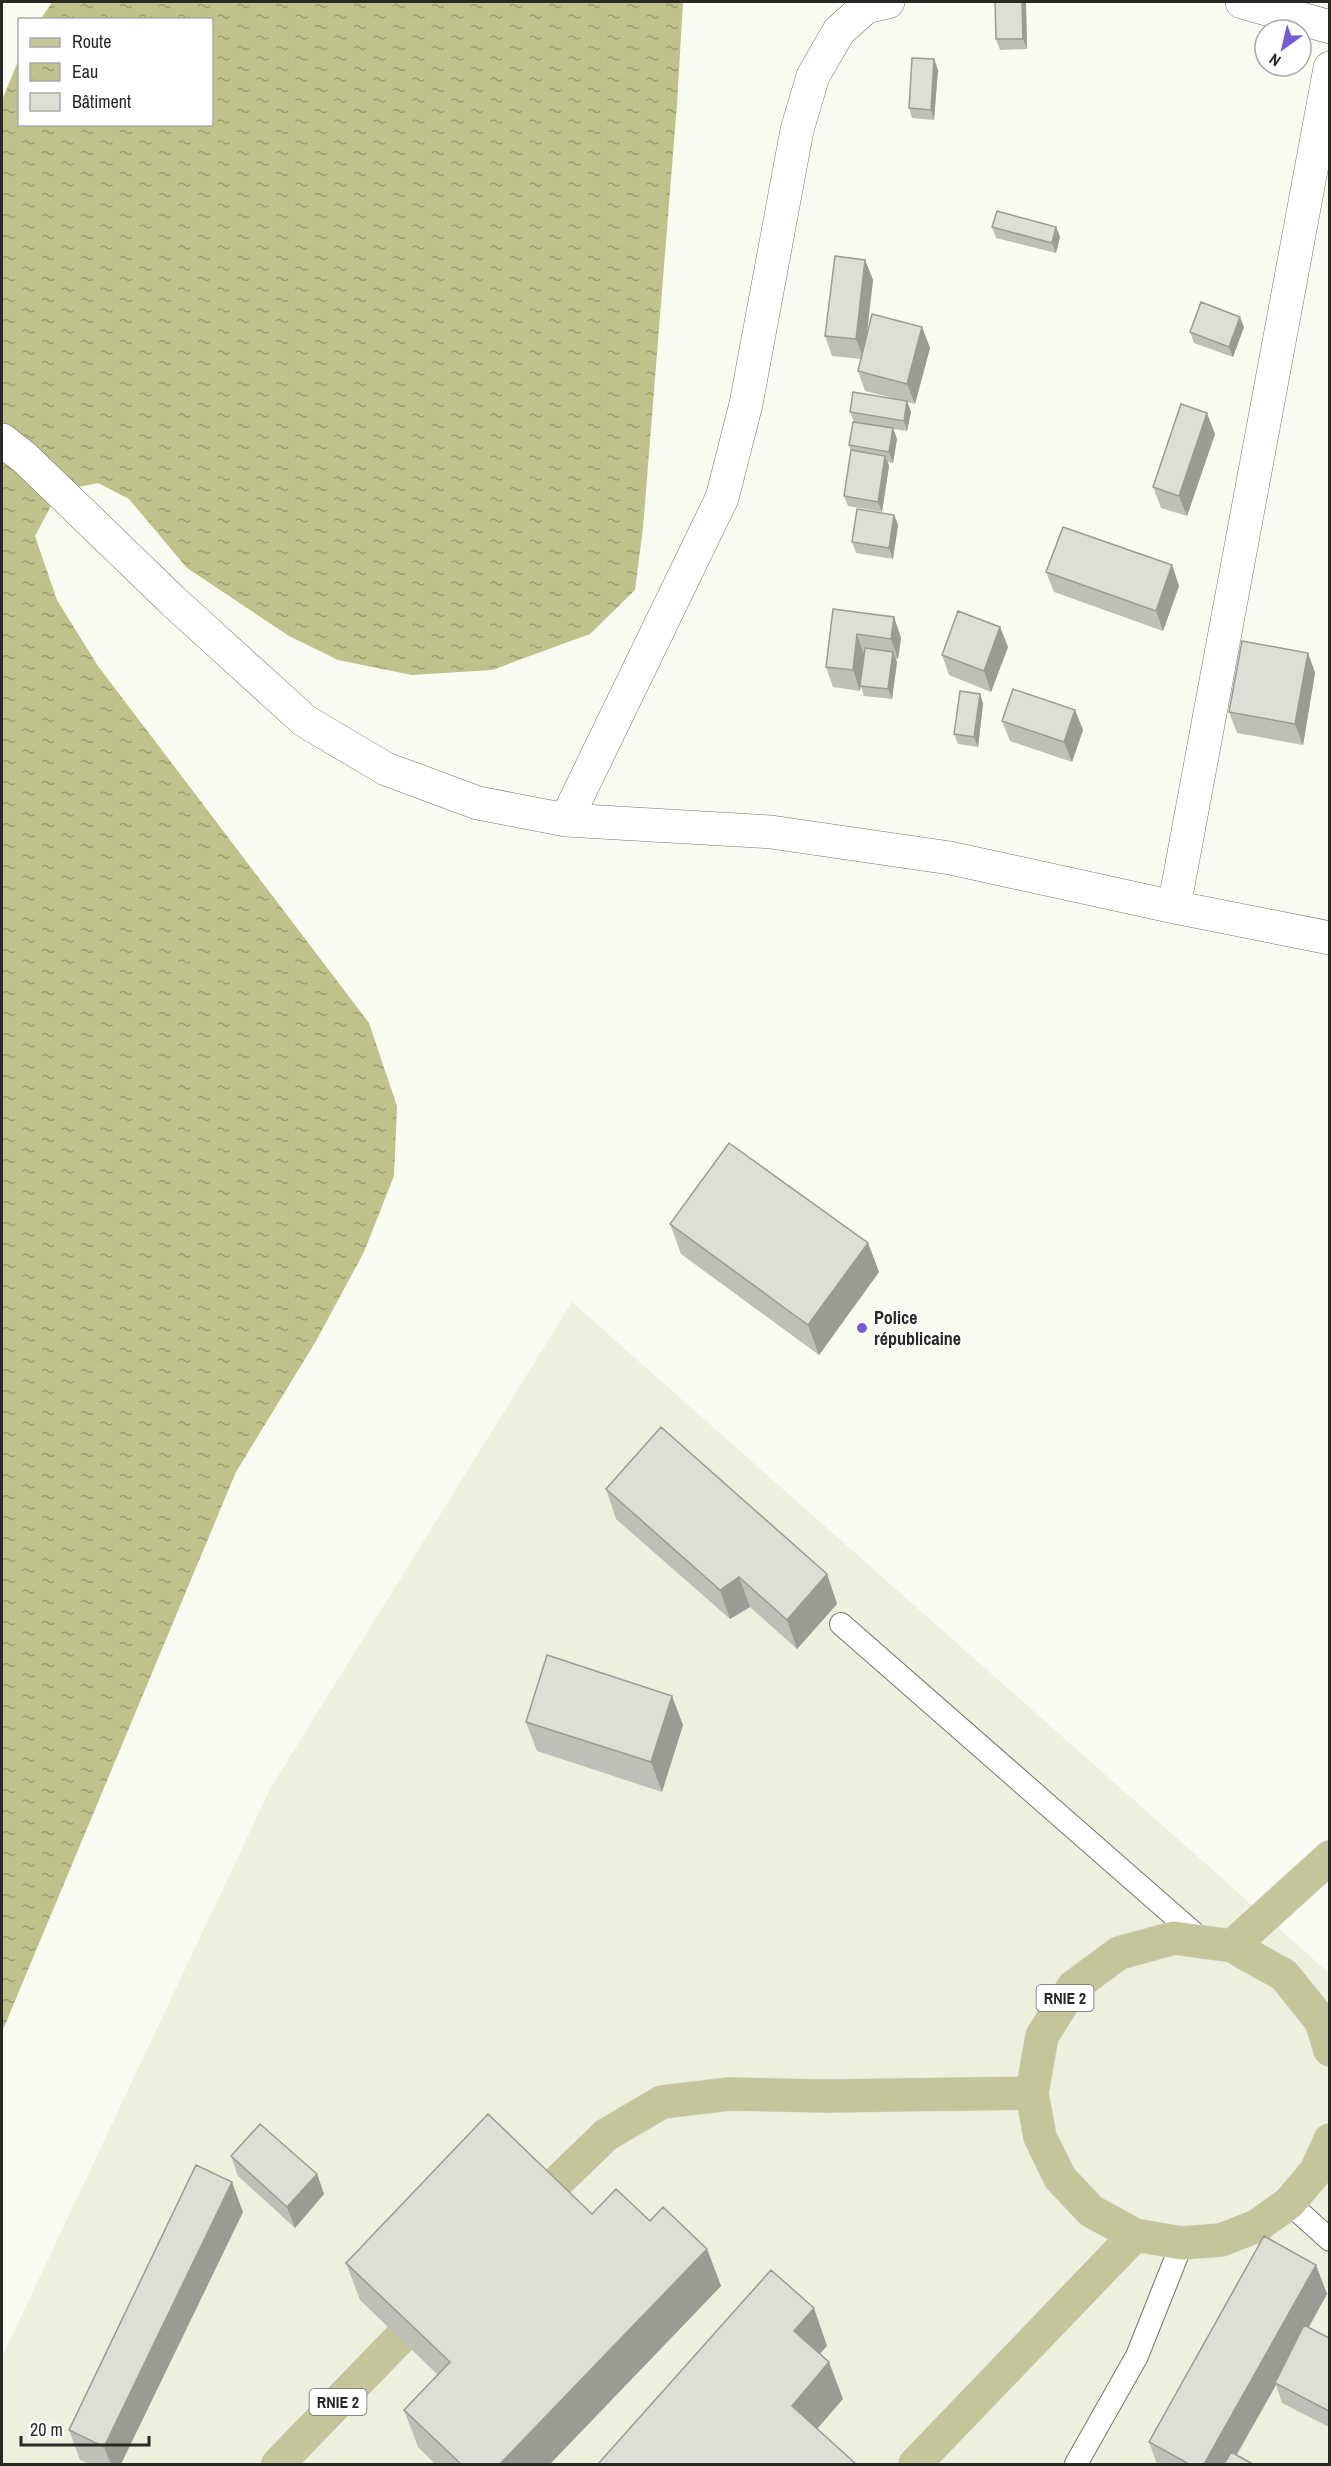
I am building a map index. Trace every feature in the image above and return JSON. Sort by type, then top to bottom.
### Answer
[{"type":"main road","points":[[1218,1944],[1329,1857]]},
{"type":"main road","name":"RNIE 2","points":[[1326,2157],[1289,2203],[1257,2226],[1221,2240],[1182,2243],[1135,2235],[1091,2211],[1060,2178],[1040,2137],[1032,2093],[1042,2036],[1073,1987],[1119,1953],[1174,1938],[1218,1944],[1284,1975],[1321,2021],[1329,2050]]},
{"type":"main road","points":[[548,2191],[606,2135],[662,2102],[730,2094],[827,2096],[1032,2093]]},
{"type":"main road","points":[[915,2464],[1135,2235]]},
{"type":"main road","name":"RNIE 2","points":[[278,2464],[399,2339]]},
{"type":"street","points":[[566,820],[722,498],[747,404],[797,130],[813,76],[839,31],[866,7],[888,2]]},
{"type":"street","points":[[1242,2],[1329,27]]},
{"type":"street","points":[[1174,907],[1329,68]]},
{"type":"street","points":[[2,440],[25,458],[174,602],[305,721],[386,768],[447,792],[478,803],[566,820],[771,832],[950,858],[1329,938]]},
{"type":"lane","points":[[842,1624],[1218,1944]]},
{"type":"lane","points":[[1289,2203],[1329,2240]]},
{"type":"lane","points":[[1076,2464],[1137,2356],[1182,2243]]},
{"type":"shaded area","points":[[572,1302],[1329,1973],[1329,2464],[2,2464],[2,2357],[270,1789]]},
{"type":"water","points":[[52,2],[683,2],[643,528],[635,590],[590,634],[492,670],[412,675],[338,660],[289,636],[187,568],[129,499],[98,483],[59,491],[35,536],[57,600],[98,666],[369,1023],[397,1106],[394,1176],[364,1252],[316,1341],[236,1472],[2,2032],[2,100],[18,61],[18,126],[213,126],[213,18],[42,18]]},
{"type":"building","points":[[995,2],[1022,2],[1023,39],[996,39]]},
{"type":"building","points":[[912,58],[934,59],[931,110],[909,108]]},
{"type":"building","points":[[997,211],[1056,227],[1052,243],[992,227]]},
{"type":"building","points":[[835,256],[865,260],[856,339],[825,336]]},
{"type":"building","points":[[1201,302],[1240,317],[1229,347],[1190,332]]},
{"type":"building","points":[[872,314],[922,327],[907,384],[858,371]]},
{"type":"building","points":[[853,392],[907,401],[904,421],[850,412]]},
{"type":"building","points":[[1181,404],[1207,413],[1179,496],[1153,487]]},
{"type":"building","points":[[853,422],[893,428],[889,452],[849,445]]},
{"type":"building","points":[[851,450],[885,456],[878,502],[844,496]]},
{"type":"building","points":[[857,509],[894,515],[889,548],[852,542]]},
{"type":"building","points":[[1063,527],[1172,565],[1156,611],[1046,572]]},
{"type":"building","points":[[833,609],[894,617],[891,639],[857,634],[853,670],[826,667]]},
{"type":"building","points":[[958,611],[1000,627],[984,671],[942,655]]},
{"type":"building","points":[[1242,641],[1308,653],[1295,724],[1229,712]]},
{"type":"building","points":[[865,648],[893,652],[888,689],[860,686]]},
{"type":"building","points":[[1013,689],[1075,710],[1064,742],[1002,721]]},
{"type":"building","points":[[960,691],[980,694],[974,737],[954,734]]},
{"type":"building","points":[[729,1143],[868,1243],[808,1325],[670,1224]]},
{"type":"building","points":[[661,1427],[827,1574],[787,1620],[739,1577],[720,1590],[606,1489]]},
{"type":"building","points":[[547,1655],[672,1696],[651,1762],[526,1722]]},
{"type":"building","points":[[488,2114],[592,2214],[616,2189],[650,2221],[663,2207],[707,2249],[500,2464],[461,2464],[404,2410],[450,2362],[346,2263]]},
{"type":"building","points":[[260,2124],[317,2174],[287,2207],[231,2156]]},
{"type":"building","points":[[196,2165],[232,2182],[104,2447],[69,2430]]},
{"type":"building","points":[[1264,2236],[1316,2265],[1204,2464],[1189,2464],[1149,2442]]},
{"type":"building","points":[[771,2270],[814,2308],[794,2331],[829,2362],[792,2406],[856,2464],[598,2464]]},
{"type":"building","points":[[1304,2325],[1329,2338],[1329,2411],[1275,2383]]},
{"type":"building","points":[[1231,2452],[1253,2464],[1224,2464]]},
{"type":"place","name":"Police républicaine","points":[[862,1328]]}]
